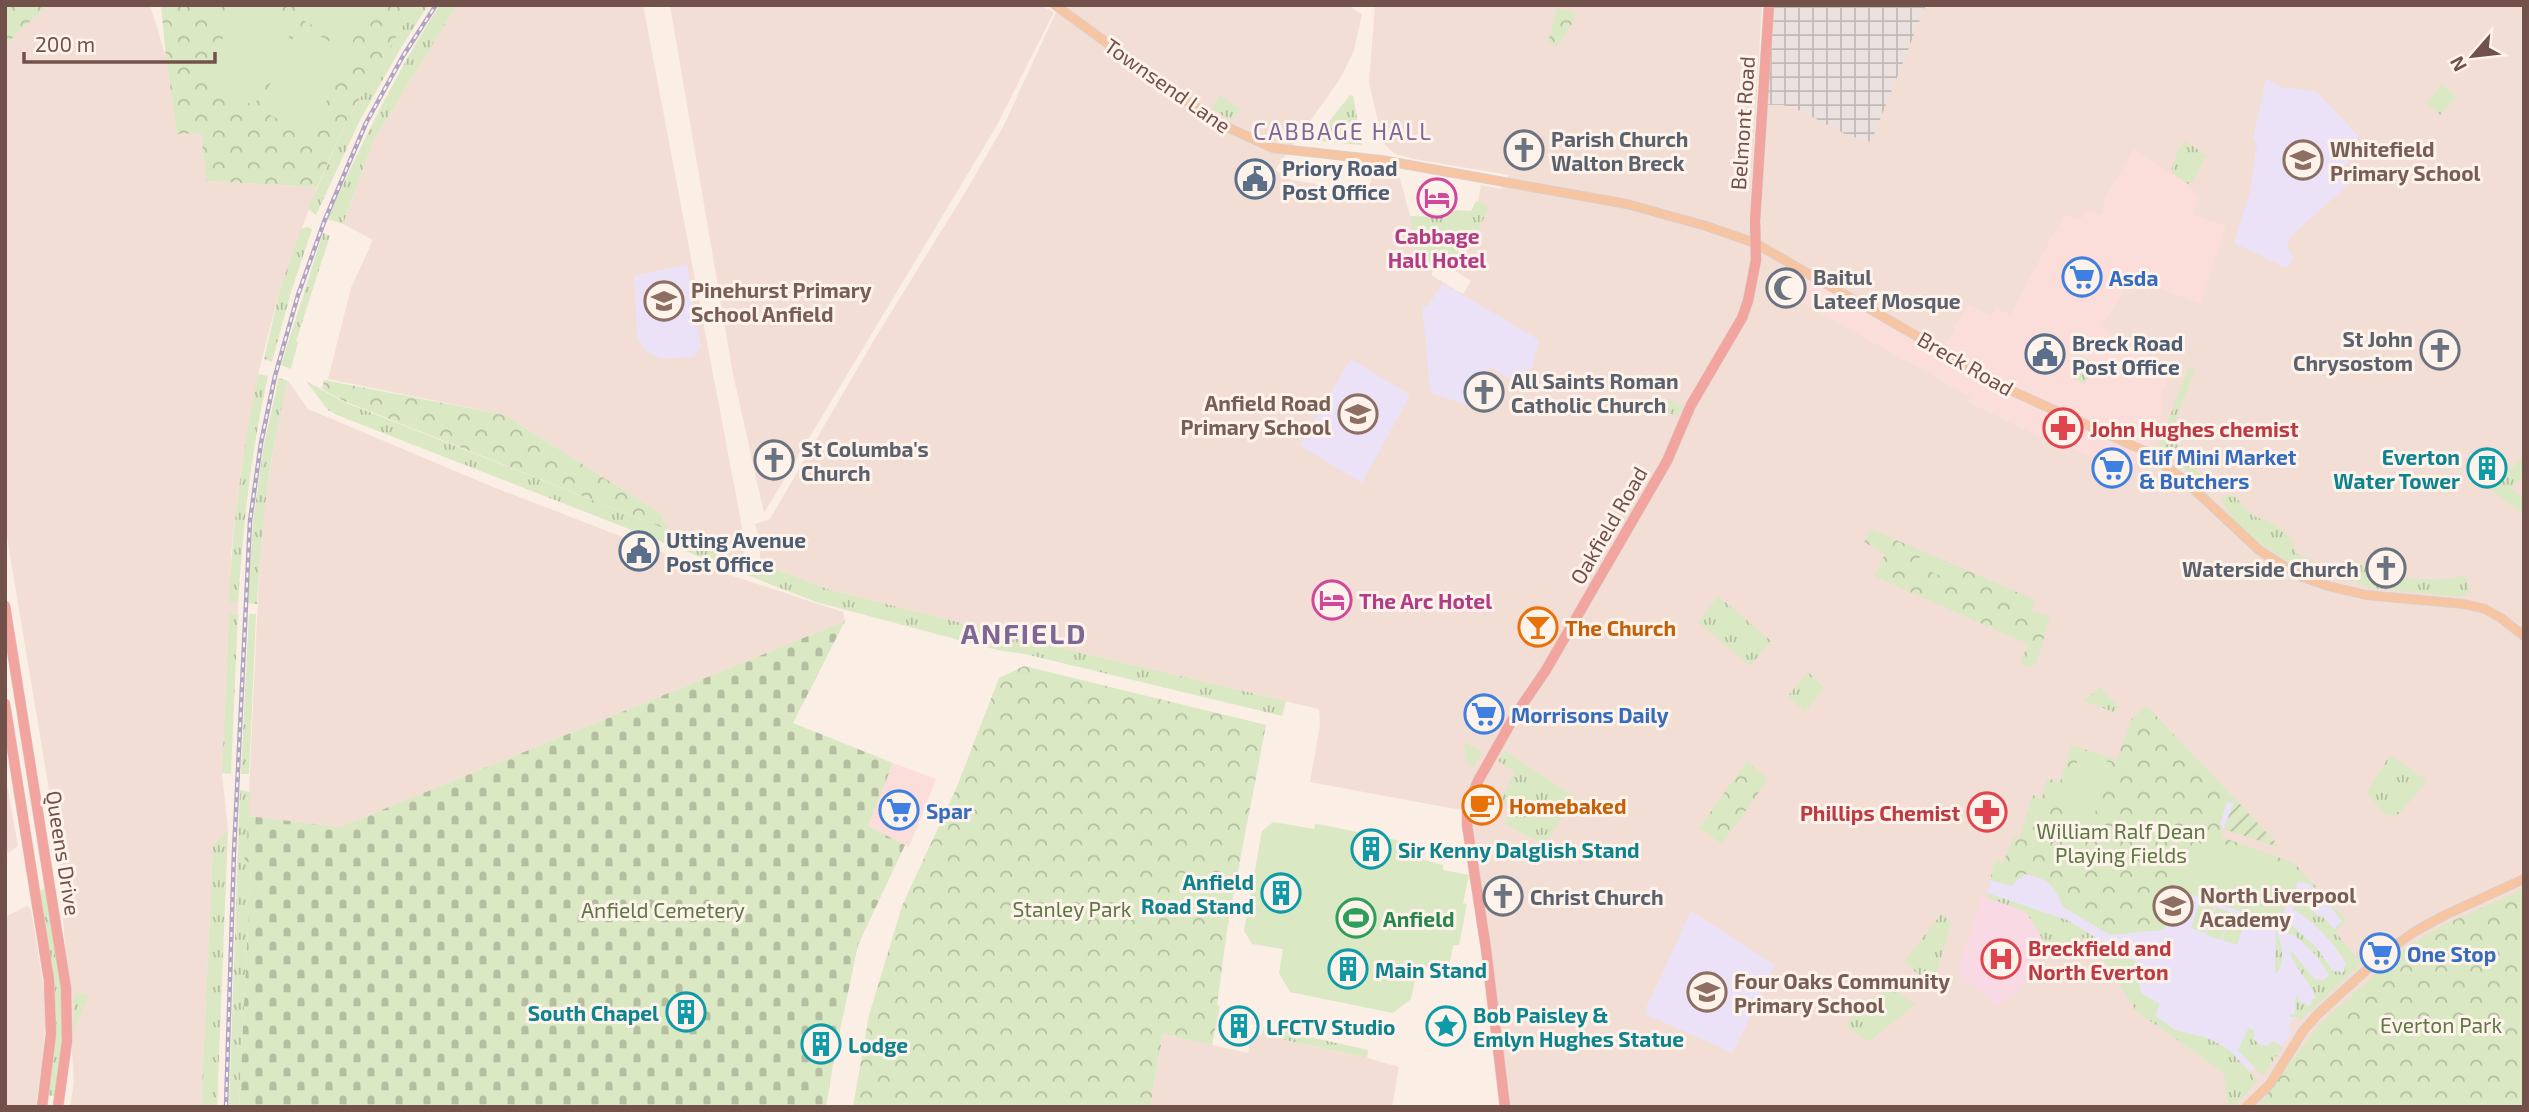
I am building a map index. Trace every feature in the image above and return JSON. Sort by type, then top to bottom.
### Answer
[{"type":"highway","name":"Belmont Road","points":[[1755,243],[1769,5]]},
{"type":"highway","name":"Oakfield Road","points":[[1504,1107],[1467,816],[1469,801],[1514,717],[1552,659],[1667,461],[1691,405],[1742,318],[1753,284],[1755,243]]},
{"type":"highway","name":"Queens Drive","points":[[5,607],[66,988],[67,1041],[58,1105]]},
{"type":"highway","name":"Queens Drive","points":[[5,704],[49,979],[51,1034],[42,1103]]},
{"type":"highway","points":[[42,1103],[58,1105]]},
{"type":"main road","name":"Townsend Lane","points":[[1055,5],[1144,71],[1231,129],[1273,148],[1289,150]]},
{"type":"main road","name":"Breck Road","points":[[1289,150],[1381,159],[1634,206],[1755,243],[2012,391],[2149,453],[2185,481],[2259,550],[2300,576],[2356,593],[2464,604],[2485,609],[2524,636]]},
{"type":"main road","points":[[2246,1107],[2270,1084],[2303,1031],[2318,1014],[2385,953],[2414,932],[2445,915],[2524,879]]},
{"type":"shaded area","points":[[48,5],[150,5],[166,57],[177,133],[201,133],[206,181],[317,187],[280,289],[258,374],[240,477],[231,553],[230,602],[238,603],[238,614],[229,613],[222,773],[228,830],[213,846],[201,1107],[70,1107],[74,1082],[58,844],[5,525],[5,45]]},
{"type":"shaded area","points":[[457,5],[643,5],[742,527],[745,558],[668,530],[661,514],[505,415],[328,379],[351,288],[373,240],[343,224],[373,141]]},
{"type":"shaded area","points":[[670,5],[1039,5],[1054,12],[996,127],[764,513],[733,374]]},
{"type":"shaded area","points":[[1056,5],[1347,5],[1362,14],[1354,50],[1340,79],[1275,170],[1291,180],[1312,183],[1366,204],[1374,167],[1397,168],[1410,216],[1418,263],[1430,268],[1431,275],[1463,294],[1471,281],[1455,271],[1490,207],[1478,202],[1481,185],[1501,189],[1509,175],[1414,159],[1395,154],[1383,143],[1369,83],[1375,5],[1762,5],[1749,230],[1754,241],[1769,5],[2524,5],[2524,1107],[1505,1107],[1466,811],[1310,782],[1320,725],[1319,709],[827,589],[760,563],[760,540],[755,524],[770,519],[877,335],[966,191],[1003,127],[1058,8]]},
{"type":"shaded area","points":[[1769,5],[1926,5],[1871,142],[1847,135],[1801,111],[1783,105],[1763,105]]},
{"type":"shaded area","name":"Whitefield Primary School","points":[[2266,78],[2280,87],[2316,91],[2359,137],[2357,140],[2362,145],[2338,174],[2348,185],[2291,236],[2287,246],[2294,259],[2286,268],[2234,243],[2250,191],[2257,144],[2253,139]]},
{"type":"shaded area","points":[[2134,149],[2188,184],[2197,198],[2193,214],[2226,226],[2201,304],[2165,291],[2142,278],[2139,282],[2132,278],[2102,327],[2174,370],[2161,394],[2163,405],[2149,453],[2143,450],[2125,482],[2099,468],[2101,462],[2066,445],[2064,449],[1968,402],[1970,397],[1797,300],[1811,274],[1943,350],[1967,304],[1991,316],[1996,307],[2010,315],[2064,214],[2076,220],[2083,217],[2087,211],[2102,215],[2105,197]]},
{"type":"shaded area","name":"Pinehurst Primary School Anfield","points":[[687,264],[701,346],[694,357],[661,359],[646,351],[637,338],[634,276]]},
{"type":"shaded area","points":[[1443,283],[1539,340],[1532,368],[1523,371],[1514,381],[1490,367],[1468,405],[1433,394],[1430,389],[1422,305],[1427,307]]},
{"type":"shaded area","name":"Anfield Road Primary School","points":[[1351,359],[1409,394],[1362,483],[1299,445]]},
{"type":"shaded area","points":[[288,381],[308,409],[493,487],[672,556],[843,612],[845,621],[340,827],[248,816],[261,529],[279,414]]},
{"type":"shaded area","name":"North Liverpool Academy","points":[[2147,706],[2235,799],[2221,837],[2294,863],[2347,920],[2335,932],[2362,963],[2302,1019],[2293,1019],[2289,1025],[2292,1033],[2263,1068],[2255,1068],[2250,1072],[2228,1107],[2224,1073],[2136,1011],[2094,945],[2084,937],[2069,959],[2054,944],[2048,948],[2031,918],[1986,897],[1995,860],[2003,863],[2013,837],[2019,839],[2033,795],[2042,798],[2047,778],[2060,782],[2072,745],[2117,760],[2131,719]]},
{"type":"shaded area","points":[[893,763],[936,779],[909,847],[868,826]]},
{"type":"shaded area","points":[[5,774],[18,846],[8,853],[5,851]]},
{"type":"shaded area","name":"Breckfield and North Everton","points":[[1982,895],[2026,912],[2048,948],[2012,997],[1995,1006],[1983,993],[1962,978],[1958,970]]},
{"type":"shaded area","points":[[27,906],[31,910],[46,1002],[44,1049],[36,1107],[5,1107],[5,917]]},
{"type":"shaded area","name":"Four Oaks Community Primary School","points":[[1691,911],[1775,965],[1734,1051],[1731,1052],[1647,1015],[1645,1010]]},
{"type":"shaded area","points":[[1252,1033],[1399,1067],[1392,1107],[1150,1107],[1163,1034],[1248,1053]]},
{"type":"green space","points":[[5,5],[48,5],[5,45]]},
{"type":"green space","points":[[161,5],[415,5],[347,120],[317,187],[206,181],[201,133],[177,134]]},
{"type":"green space","points":[[186,5],[223,5],[216,20]]},
{"type":"green space","points":[[240,5],[260,5],[296,23],[254,106],[202,79]]},
{"type":"green space","points":[[306,5],[372,5],[350,46],[299,18]]},
{"type":"green space","points":[[415,5],[428,5],[359,122],[316,215],[308,209],[347,120]]},
{"type":"green space","points":[[440,5],[457,5],[373,141],[343,224],[327,219],[393,84]]},
{"type":"green space","points":[[1557,8],[1575,13],[1573,22],[1557,46],[1548,42]]},
{"type":"green space","points":[[299,26],[351,52],[310,135],[258,109]]},
{"type":"green space","points":[[2442,84],[2456,97],[2440,115],[2427,103]]},
{"type":"green space","points":[[1220,95],[1240,109],[1232,120],[1211,109]]},
{"type":"green space","points":[[1350,95],[1353,96],[1362,145],[1317,141],[1316,138]]},
{"type":"green space","points":[[2185,141],[2206,155],[2193,180],[2188,184],[2171,172],[2178,148]]},
{"type":"green space","points":[[1476,201],[1490,207],[1455,271],[1443,264],[1436,265],[1431,275],[1430,268],[1418,264],[1410,216],[1440,217],[1456,210],[1471,211]]},
{"type":"green space","points":[[301,229],[312,229],[272,362],[264,359],[280,289]]},
{"type":"green space","points":[[323,233],[330,236],[296,341],[298,342],[291,369],[281,365]]},
{"type":"green space","points":[[2081,355],[2095,364],[2084,384],[2069,376]]},
{"type":"green space","points":[[2189,366],[2195,369],[2170,436],[2206,482],[2201,485],[2159,445]]},
{"type":"green space","points":[[258,374],[268,376],[248,489],[238,603],[229,602],[233,544],[243,459]]},
{"type":"green space","points":[[279,378],[288,381],[267,491],[257,604],[248,603],[253,522],[264,444]]},
{"type":"green space","points":[[324,380],[505,415],[661,514],[668,530],[344,401],[322,389]]},
{"type":"green space","points":[[306,381],[344,402],[745,558],[752,569],[760,563],[827,589],[1286,701],[1282,716],[1025,654],[997,650],[816,602],[337,415],[328,410]]},
{"type":"green space","points":[[1669,399],[1683,407],[1677,417],[1663,410]]},
{"type":"green space","points":[[2524,457],[2524,476],[2511,488],[2524,498],[2524,515],[2489,488]]},
{"type":"green space","points":[[2229,494],[2254,516],[2270,522],[2284,532],[2297,554],[2314,561],[2305,570],[2257,540],[2226,508],[2221,498]]},
{"type":"green space","points":[[1871,529],[2035,600],[2031,611],[2050,617],[2036,664],[2029,667],[2020,663],[2028,644],[1874,576],[1885,554],[1864,542]]},
{"type":"green space","points":[[1921,554],[1945,565],[1940,576],[1916,565]]},
{"type":"green space","points":[[2353,559],[2374,571],[2397,576],[2433,580],[2464,575],[2469,586],[2468,594],[2461,597],[2371,588],[2337,575],[2339,566]]},
{"type":"green space","points":[[1718,596],[1771,641],[1750,666],[1698,622]]},
{"type":"green space","points":[[229,613],[238,614],[231,774],[222,773]]},
{"type":"green space","points":[[249,614],[256,614],[249,774],[241,774]]},
{"type":"green space","name":"Anfield Cemetery","points":[[845,621],[793,723],[893,763],[868,826],[905,845],[858,945],[826,1107],[239,1107],[251,866],[238,851],[247,842],[248,816],[340,827]]},
{"type":"green space","name":"Stanley Park","points":[[1024,666],[1266,725],[1228,923],[1217,1005],[1220,1006],[1212,1045],[1163,1034],[1150,1107],[853,1107],[869,1015],[902,906],[956,789],[999,678]]},
{"type":"green space","points":[[1808,672],[1824,688],[1805,712],[1788,696]]},
{"type":"green space","points":[[2100,687],[2119,708],[2114,712],[2084,701]]},
{"type":"green space","name":"William Ralf Dean Playing Fields","points":[[2147,706],[2235,799],[2233,803],[2227,802],[2220,824],[2224,829],[2221,837],[2294,863],[2295,868],[2276,923],[2185,892],[2175,919],[2162,930],[2110,935],[2063,907],[2050,884],[2040,878],[2025,874],[2011,886],[1990,880],[1995,860],[2003,863],[2013,837],[2019,839],[2033,795],[2042,798],[2047,778],[2060,782],[2072,745],[2117,760],[2131,719]]},
{"type":"green space","points":[[1464,742],[1483,752],[1474,766],[1466,763]]},
{"type":"green space","points":[[1505,751],[1576,798],[1544,844],[1504,824],[1512,807],[1500,800],[1515,772],[1498,761]]},
{"type":"green space","points":[[2080,753],[2112,763],[2093,819],[2062,808]]},
{"type":"green space","points":[[2390,755],[2427,781],[2399,814],[2392,816],[2383,813],[2367,792]]},
{"type":"green space","points":[[1747,761],[1768,779],[1722,844],[1699,828]]},
{"type":"green space","points":[[240,790],[250,792],[247,842],[238,851],[251,866],[239,1107],[229,1107]]},
{"type":"green space","points":[[2235,799],[2279,846],[2278,847],[2224,829]]},
{"type":"green space","name":"Anfield","points":[[1273,822],[1314,829],[1315,824],[1323,825],[1425,846],[1424,860],[1443,865],[1443,870],[1469,875],[1463,903],[1467,904],[1459,945],[1453,945],[1448,972],[1418,966],[1411,999],[1393,1013],[1290,992],[1279,973],[1283,949],[1252,944],[1244,931],[1262,831]]},
{"type":"green space","points":[[228,830],[217,1107],[201,1107],[213,845]]},
{"type":"green space","points":[[2203,837],[2295,868],[2276,923],[2184,892]]},
{"type":"green space","points":[[2221,837],[2294,863],[2347,920],[2335,932],[2362,963],[2302,1019],[2290,1017],[2290,1014],[2295,1014],[2296,994],[2301,1003],[2305,1002],[2307,1006],[2316,998],[2290,952],[2293,950],[2315,980],[2322,981],[2329,975],[2316,955],[2292,933],[2288,933],[2288,922],[2316,947],[2334,972],[2345,971],[2343,967],[2347,965],[2336,948],[2317,928],[2295,910],[2292,911],[2298,896],[2334,929],[2342,921],[2330,906],[2328,908],[2325,905],[2328,902],[2309,884],[2299,882],[2296,884],[2297,888],[2291,891],[2279,925],[2276,923],[2295,868]]},
{"type":"green space","points":[[46,888],[62,990],[63,1058],[57,1097],[48,1095],[55,1020],[40,891]]},
{"type":"green space","name":"Everton Park","points":[[2524,889],[2524,1107],[2257,1107],[2319,1025],[2401,951],[2441,926]]},
{"type":"green space","points":[[1987,893],[2067,920],[2136,962],[2141,993],[2160,1004],[2155,1015],[2175,1030],[2208,1038],[2228,1049],[2254,1076],[2256,1083],[2233,1107],[2228,1107],[2224,1073],[2136,1011],[2094,945],[2084,937],[2069,959],[2054,944],[2048,948],[2026,912],[1997,901],[1992,902],[1986,897]]},
{"type":"green space","points":[[2200,901],[2214,906],[2205,933],[2191,928]]},
{"type":"green space","points":[[2216,907],[2230,912],[2221,940],[2206,935]]},
{"type":"green space","points":[[2232,913],[2246,917],[2237,945],[2222,940]]},
{"type":"green space","points":[[1941,914],[1951,922],[1934,982],[1928,991],[1914,981],[1918,974],[1904,962]]},
{"type":"green space","points":[[2276,928],[2282,958],[2275,974]]},
{"type":"green space","points":[[1888,986],[1915,1004],[1869,1042],[1846,1026],[1859,1006],[1866,1009],[1875,995],[1880,998]]},
{"type":"green space","points":[[77,993],[89,995],[73,1032],[74,997]]},
{"type":"green space","points":[[1264,1027],[1368,1050],[1367,1058],[1262,1035]]},
{"type":"green space","points":[[2249,1027],[2254,1031],[2254,1039],[2259,1045],[2267,1046],[2272,1041],[2283,1047],[2263,1075],[2238,1050]]},
{"type":"railway","points":[[226,1107],[234,852],[250,521],[261,443],[275,376],[298,295],[324,222],[366,123],[403,56],[436,5]]},
{"type":"place","name":"Parish Church Walton Breck","points":[[1524,150]]},
{"type":"place","name":"Whitefield Primary School","points":[[2303,160]]},
{"type":"place","name":"Priory Road Post Office","points":[[1255,179]]},
{"type":"place","name":"Cabbage Hall Hotel","points":[[1437,198]]},
{"type":"place","name":"Asda","points":[[2082,277]]},
{"type":"place","name":"Baitul Lateef Mosque","points":[[1786,288]]},
{"type":"place","name":"Pinehurst Primary School Anfield","points":[[664,301]]},
{"type":"place","name":"St John Chrysostom","points":[[2440,350]]},
{"type":"place","name":"Breck Road Post Office","points":[[2045,354]]},
{"type":"place","name":"All Saints Roman Catholic Church","points":[[1484,392]]},
{"type":"place","name":"Anfield Road Primary School","points":[[1358,414]]},
{"type":"place","name":"John Hughes chemist","points":[[2063,428]]},
{"type":"place","name":"St Columba's Church","points":[[774,460]]},
{"type":"place","name":"Elif Mini Market & Butchers","points":[[2112,468]]},
{"type":"place","name":"Everton Water Tower","points":[[2487,468]]},
{"type":"place","name":"Utting Avenue Post Office","points":[[639,551]]},
{"type":"place","name":"Waterside Church","points":[[2386,568]]},
{"type":"place","name":"The Arc Hotel","points":[[1332,600]]},
{"type":"place","name":"The Church","points":[[1538,627]]},
{"type":"place","name":"Morrisons Daily","points":[[1484,714]]},
{"type":"place","name":"Homebaked","points":[[1482,805]]},
{"type":"place","name":"Spar","points":[[899,810]]},
{"type":"place","name":"Phillips Chemist","points":[[1987,812]]},
{"type":"place","name":"Sir Kenny Dalglish Stand","points":[[1371,849]]},
{"type":"place","name":"Anfield Road Stand","points":[[1281,893]]},
{"type":"place","name":"Christ Church","points":[[1503,896]]},
{"type":"place","name":"North Liverpool Academy","points":[[2173,906]]},
{"type":"place","name":"Anfield","points":[[1356,918]]},
{"type":"place","name":"One Stop","points":[[2380,953]]},
{"type":"place","name":"Breckfield and North Everton","points":[[2001,959]]},
{"type":"place","name":"Main Stand","points":[[1348,969]]},
{"type":"place","name":"Four Oaks Community Primary School","points":[[1707,992]]},
{"type":"place","name":"South Chapel","points":[[686,1012]]},
{"type":"place","name":"LFCTV Studio","points":[[1239,1026]]},
{"type":"place","name":"Bob Paisley & Emlyn Hughes Statue","points":[[1446,1026]]},
{"type":"place","name":"Lodge","points":[[821,1044]]},
{"type":"district","name":"CABBAGE HALL","points":[[1343,131]]},
{"type":"district","name":"ANFIELD","points":[[1024,633]]}]
